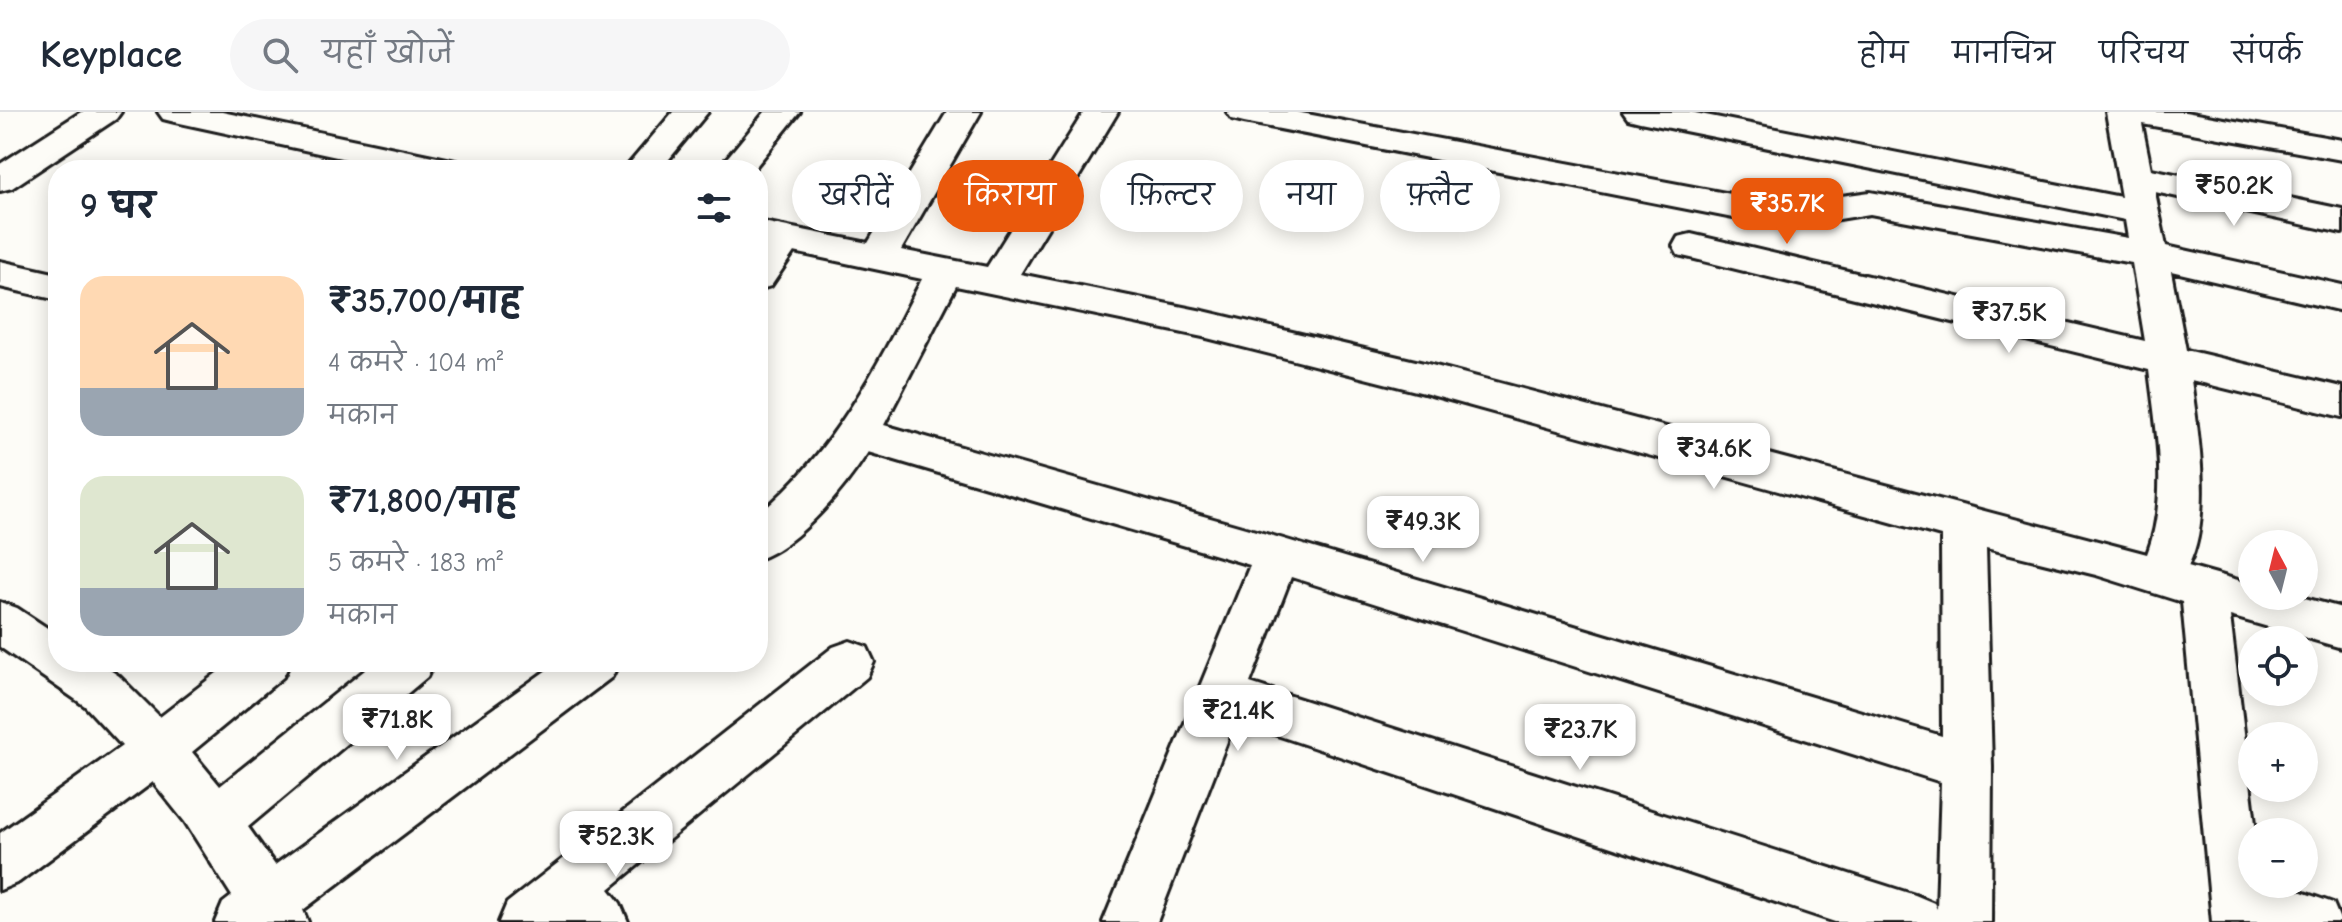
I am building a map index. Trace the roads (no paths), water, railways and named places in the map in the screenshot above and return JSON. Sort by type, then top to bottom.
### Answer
[{"type":"street","points":[[10,174],[104,112]]},
{"type":"street","points":[[175,112],[400,160]]},
{"type":"street","points":[[650,160],[691,112]]},
{"type":"street","points":[[742,160],[783,112]]},
{"type":"street","points":[[878,257],[964,112]]},
{"type":"street","points":[[998,280],[1101,112]]},
{"type":"street","points":[[1244,112],[1784,216],[1807,215],[1859,202],[1870,203],[2149,254],[2342,298]]},
{"type":"street","points":[[1640,112],[2139,194],[2342,221]]},
{"type":"street","points":[[2157,576],[2170,557],[2177,519],[2181,457],[2126,112],[2342,150]]},
{"type":"street","points":[[10,174],[48,175]]},
{"type":"street","points":[[772,236],[1203,324],[1424,378],[1963,525],[2096,557],[2342,628]]},
{"type":"street","points":[[1691,246],[2342,402]]},
{"type":"street","points":[[768,533],[834,467],[857,433],[908,344],[945,270]]},
{"type":"street","points":[[0,274],[48,285]]},
{"type":"street","points":[[857,433],[1277,555],[1967,767]]},
{"type":"street","points":[[1963,525],[1967,767],[1964,922]]},
{"type":"street","points":[[1130,922],[1277,555]]},
{"type":"street","points":[[2204,589],[2237,909],[2314,922]]},
{"type":"street","points":[[0,622],[48,655]]},
{"type":"street","points":[[526,922],[586,904],[850,662]]},
{"type":"street","points":[[74,672],[102,691],[158,749],[214,823],[264,916],[582,672]]},
{"type":"street","points":[[0,864],[158,749],[254,672]]},
{"type":"street","points":[[214,823],[398,672]]},
{"type":"street","points":[[1222,695],[1915,922]]}]
